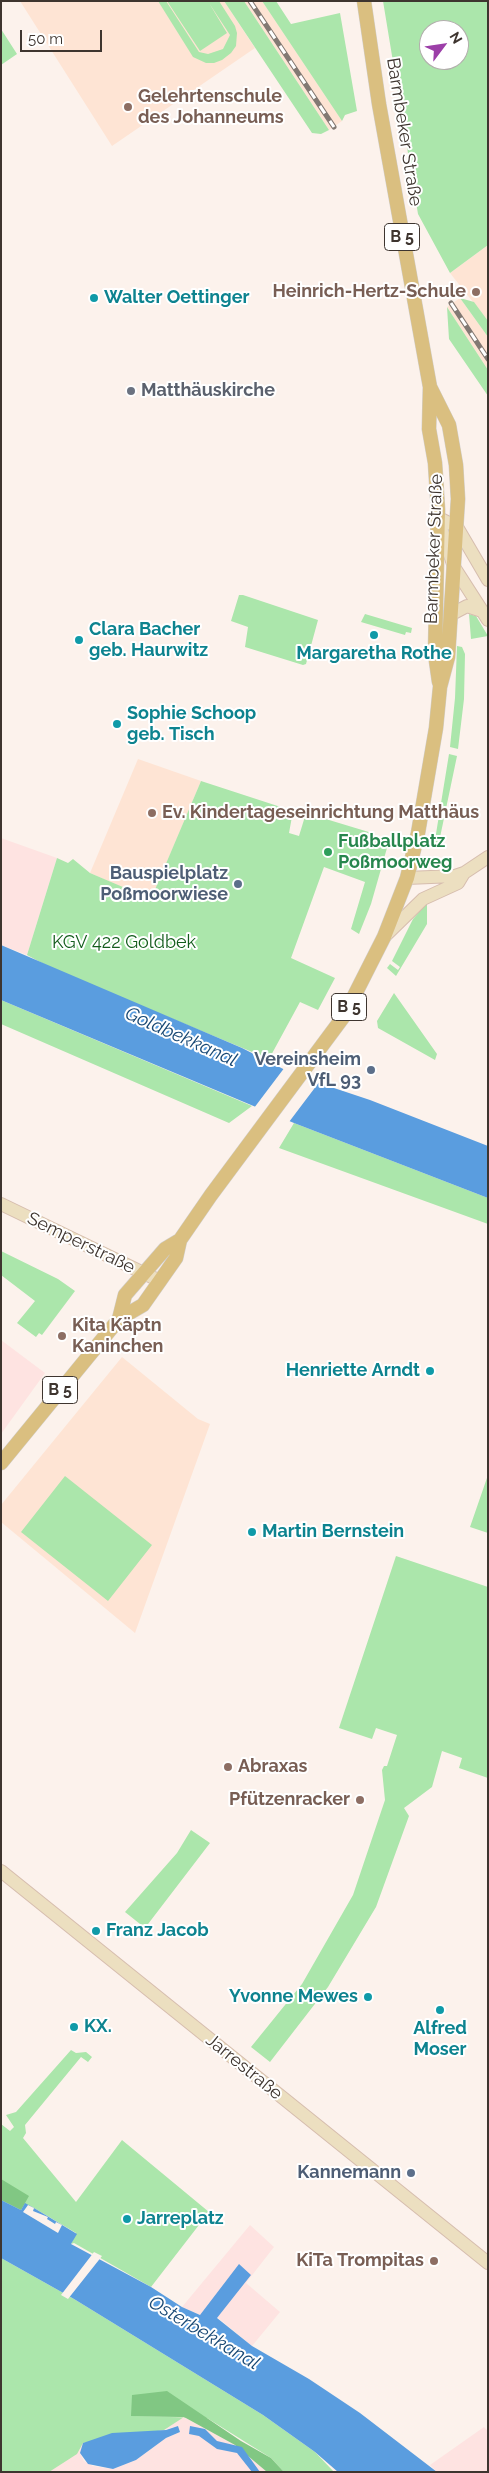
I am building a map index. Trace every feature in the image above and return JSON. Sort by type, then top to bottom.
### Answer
[{"type":"main road","name":"Barmbeker Straße","points":[[364,1],[379,104],[430,386],[429,429],[436,475],[437,518],[435,654],[440,687]]},
{"type":"main road","name":"Barmbeker Straße","points":[[1,1463],[119,1319],[141,1308],[176,1258],[180,1240],[211,1195],[305,1072],[344,1016],[384,937],[407,878],[418,833],[436,728],[440,687],[448,657],[457,527],[458,482],[449,424],[430,386]]},
{"type":"main road","name":"Barmbeker Straße","points":[[119,1319],[125,1295],[165,1249],[180,1240]]},
{"type":"street","points":[[437,518],[457,527],[488,580]]},
{"type":"street","points":[[437,518],[454,567],[485,616]]},
{"type":"street","points":[[450,615],[467,606],[485,616]]},
{"type":"street","points":[[407,878],[441,878],[464,873],[488,857]]},
{"type":"street","points":[[384,937],[423,899],[458,883],[464,873]]},
{"type":"street","name":"Semperstraße","points":[[1,1204],[160,1280]]},
{"type":"street","name":"Jarrestraße","points":[[1,1871],[488,2263]]},
{"type":"shaded area","name":"Gelehrtenschule des Johanneums","points":[[20,1],[224,1],[255,48],[112,146]]},
{"type":"shaded area","points":[[244,1],[262,1],[342,121],[329,130]]},
{"type":"shaded area","name":"Heinrich-Hertz-Schule","points":[[488,245],[488,321],[450,273]]},
{"type":"shaded area","points":[[460,298],[488,337],[488,370],[447,307]]},
{"type":"shaded area","name":"Ev. Kindertageseinrichtung Matthäus","points":[[138,759],[201,781],[151,900],[90,873]]},
{"type":"shaded area","points":[[1,838],[57,858],[27,955],[1,945]]},
{"type":"shaded area","points":[[1,1340],[45,1373],[1,1434]]},
{"type":"shaded area","points":[[122,1357],[198,1419],[210,1424],[135,1633],[1,1522],[1,1505]]},
{"type":"shaded area","points":[[250,2225],[274,2247],[246,2283],[280,2312],[252,2346],[217,2317],[200,2315],[182,2307]]},
{"type":"shaded area","points":[[184,2417],[235,2445],[267,2472],[21,2472],[116,2418]],"holes":[[[178,2426],[180,2432],[166,2438],[136,2460],[113,2469],[93,2466],[84,2461],[80,2453]]]},
{"type":"shaded area","points":[[484,2427],[488,2431],[488,2472],[437,2472],[430,2465]]},
{"type":"green space","points":[[158,1],[166,1],[199,52],[208,54],[223,49],[230,35],[209,3],[227,33],[200,51],[167,1],[219,1],[235,26],[237,33],[236,46],[222,60],[214,63],[206,63],[193,57]]},
{"type":"green space","points":[[224,1],[244,1],[329,130],[321,134],[312,133]]},
{"type":"green space","points":[[262,1],[276,1],[291,24],[340,13],[357,111],[345,115],[342,121]]},
{"type":"green space","points":[[383,1],[488,1],[488,245],[450,273],[418,214]]},
{"type":"green space","points":[[1,29],[17,54],[1,65]]},
{"type":"green space","points":[[460,298],[474,302],[488,321],[488,337]]},
{"type":"green space","points":[[447,307],[488,370],[488,396],[449,339]]},
{"type":"green space","points":[[239,595],[318,620],[306,664],[303,665],[245,647],[248,627],[231,621]]},
{"type":"green space","points":[[365,614],[412,628],[411,633],[406,632],[405,635],[361,622]]},
{"type":"green space","points":[[469,614],[476,616],[488,636],[471,639]]},
{"type":"green space","points":[[457,646],[462,647],[465,654],[464,699],[458,749],[450,747],[455,698]]},
{"type":"green space","points":[[449,754],[457,756],[438,847],[434,846]]},
{"type":"green space","name":"KGV 422 Goldbek","points":[[201,781],[293,811],[289,833],[299,836],[306,813],[372,833],[387,848],[371,904],[359,934],[351,929],[365,882],[324,867],[291,958],[335,978],[318,1010],[300,1002],[269,1059],[55,970],[27,955],[57,858],[68,863],[73,859],[90,873],[151,899]]},
{"type":"green space","points":[[427,903],[427,924],[396,976],[387,968],[390,964],[398,970],[400,967],[392,961],[413,919]]},
{"type":"green space","points":[[394,993],[437,1054],[435,1060],[378,1028],[377,1021]]},
{"type":"green space","points":[[1,1000],[252,1106],[229,1123],[1,1024]]},
{"type":"green space","points":[[294,1123],[488,1198],[488,1224],[279,1148]]},
{"type":"green space","points":[[1,1251],[58,1279],[75,1291],[42,1335],[39,1333],[36,1337],[17,1323],[35,1301],[1,1275]]},
{"type":"green space","points":[[488,1475],[488,1533],[470,1527]]},
{"type":"green space","points":[[65,1476],[152,1545],[108,1601],[21,1532]]},
{"type":"green space","points":[[396,1556],[488,1587],[488,1778],[459,1768],[462,1758],[442,1751],[432,1787],[404,1808],[409,1816],[376,1907],[328,1987],[270,2062],[251,2047],[302,1984],[353,1895],[385,1800],[382,1770],[384,1766],[387,1766],[397,1735],[376,1728],[372,1739],[339,1728]]},
{"type":"green space","points":[[191,1830],[210,1843],[145,1928],[125,1912],[177,1853]]},
{"type":"green space","points":[[71,2050],[76,2053],[86,2052],[92,2057],[88,2062],[81,2057],[25,2125],[26,2133],[23,2138],[76,2202],[122,2140],[209,2212],[151,2287],[74,2243],[71,2244],[76,2233],[34,2208],[25,2204],[21,2210],[1,2200],[1,2124],[10,2131],[14,2127],[6,2115],[16,2112]]},
{"type":"green space","points":[[1,2179],[29,2196],[21,2210],[1,2200]]},
{"type":"green space","points":[[1,2258],[74,2299],[263,2415],[315,2452],[334,2472],[284,2472],[271,2458],[207,2418],[183,2417],[164,2430],[83,2443],[77,2454],[49,2472],[1,2472]]},
{"type":"green space","points":[[167,2391],[241,2441],[271,2458],[284,2472],[267,2472],[235,2445],[184,2417],[131,2416],[132,2395]]},
{"type":"water","name":"Goldbekkanal","points":[[1,945],[242,1048],[295,1075],[370,1100],[488,1146],[488,1198],[294,1123],[1,1000]]},
{"type":"water","name":"Osterbekkanal","points":[[1,2200],[21,2210],[25,2203],[34,2208],[77,2234],[71,2244],[151,2287],[182,2307],[200,2315],[239,2264],[251,2275],[217,2318],[252,2346],[309,2379],[360,2413],[437,2472],[338,2472],[315,2452],[263,2415],[74,2299],[1,2258]]},
{"type":"water","points":[[178,2426],[180,2432],[166,2438],[136,2460],[113,2469],[88,2464],[80,2453],[83,2443],[112,2433],[166,2430]]},
{"type":"water","points":[[190,2426],[205,2429],[217,2441],[242,2447],[260,2472],[252,2472],[237,2453],[217,2449],[199,2436],[189,2434]]},
{"type":"pier","points":[[285,1067],[320,1081],[289,1122],[254,1108]]},
{"type":"pier","points":[[28,2205],[34,2208],[33,2211],[48,2217],[47,2219],[55,2224],[56,2222],[62,2225],[58,2233],[23,2212]]},
{"type":"pier","points":[[94,2252],[102,2256],[68,2299],[61,2295]]},
{"type":"railway","points":[[250,1],[334,127]]},
{"type":"railway","points":[[451,303],[488,359]]},
{"type":"place","name":"Gelehrtenschule des Johanneums","points":[[128,107]]},
{"type":"place","name":"Heinrich-Hertz-Schule","points":[[476,292]]},
{"type":"place","name":"Walter Oettinger","points":[[94,298]]},
{"type":"place","name":"Matthäuskirche","points":[[131,391]]},
{"type":"place","name":"Margaretha Rothe","points":[[374,635]]},
{"type":"place","name":"Clara Bacher geb. Haurwitz","points":[[79,640]]},
{"type":"place","name":"Sophie Schoop geb. Tisch","points":[[117,724]]},
{"type":"place","name":"Ev. Kindertageseinrichtung Matthäus","points":[[152,813]]},
{"type":"place","name":"Fußballplatz Poßmoorweg","points":[[328,852]]},
{"type":"place","name":"Bauspielplatz Poßmoorwiese","points":[[238,884]]},
{"type":"place","name":"Vereinsheim VfL 93","points":[[371,1070]]},
{"type":"place","name":"Kita Käptn Kaninchen","points":[[62,1336]]},
{"type":"place","name":"Henriette Arndt","points":[[430,1371]]},
{"type":"place","name":"Martin Bernstein","points":[[252,1532]]},
{"type":"place","name":"Abraxas","points":[[228,1767]]},
{"type":"place","name":"Pfützenracker","points":[[360,1800]]},
{"type":"place","name":"Franz Jacob","points":[[96,1931]]},
{"type":"place","name":"Yvonne Mewes","points":[[368,1997]]},
{"type":"place","name":"Alfred Moser","points":[[440,2010]]},
{"type":"place","name":"KX.","points":[[74,2027]]},
{"type":"place","name":"Kannemann","points":[[411,2173]]},
{"type":"place","name":"Jarreplatz","points":[[127,2219]]},
{"type":"place","name":"KiTa Trompitas","points":[[434,2261]]}]
